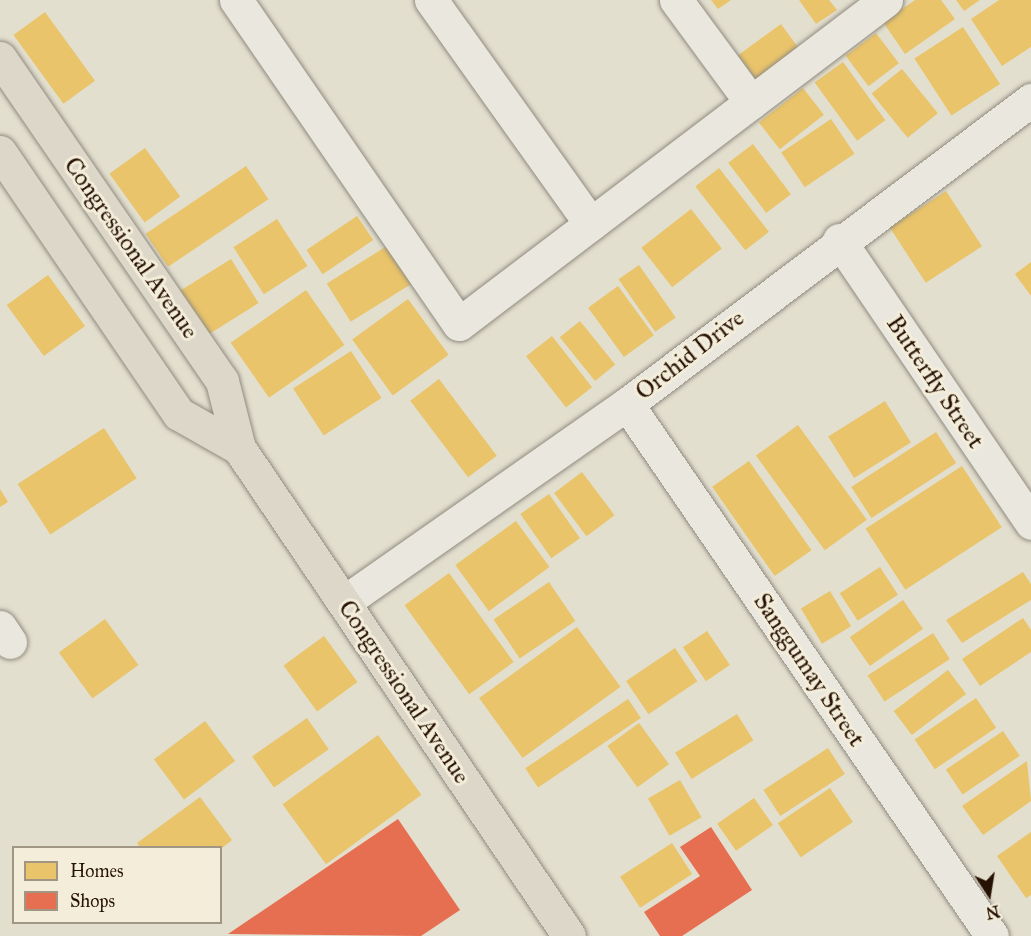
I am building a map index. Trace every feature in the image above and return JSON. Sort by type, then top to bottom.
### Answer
[{"type":"main road","name":"Congressional Avenue","points":[[0,57],[222,381],[239,448],[569,936]]},
{"type":"main road","name":"Congressional Avenue","points":[[0,152],[179,414],[239,448]]},
{"type":"street","points":[[236,0],[459,324],[886,0]]},
{"type":"street","points":[[431,0],[591,224]]},
{"type":"street","points":[[676,0],[751,102]]},
{"type":"street","name":"Orchid Drive","points":[[344,602],[627,404],[838,240],[1030,104]]},
{"type":"street","name":"Butterfly Street","points":[[838,240],[1031,524]]},
{"type":"street","name":"Sanggumay Street","points":[[627,404],[992,936]]},
{"type":"building: Homes","points":[[711,0],[731,0],[718,9]]},
{"type":"building: Homes","points":[[799,0],[829,0],[837,10],[816,24]]},
{"type":"building: Homes","points":[[915,0],[941,0],[955,19],[905,54],[883,22]]},
{"type":"building: Homes","points":[[956,0],[980,0],[964,11]]},
{"type":"building: Homes","points":[[999,0],[1031,0],[1031,47],[1002,66],[971,19]]},
{"type":"building: Homes","points":[[45,12],[95,81],[63,104],[13,35]]},
{"type":"building: Homes","points":[[781,24],[799,49],[756,80],[738,55]]},
{"type":"building: Homes","points":[[963,27],[1000,84],[951,116],[914,59]]},
{"type":"building: Homes","points":[[876,33],[899,63],[869,86],[846,56]]},
{"type":"building: Homes","points":[[843,62],[885,120],[857,141],[815,83]]},
{"type":"building: Homes","points":[[902,69],[938,113],[908,138],[872,94]]},
{"type":"building: Homes","points":[[803,88],[824,115],[780,149],[759,122]]},
{"type":"building: Homes","points":[[831,119],[854,154],[805,187],[781,153]]},
{"type":"building: Homes","points":[[753,144],[791,194],[766,213],[728,163]]},
{"type":"building: Homes","points":[[145,148],[180,197],[145,222],[109,174]]},
{"type":"building: Homes","points":[[246,166],[268,199],[168,267],[146,234]]},
{"type":"building: Homes","points":[[719,168],[769,232],[745,250],[695,186]]},
{"type":"building: Homes","points":[[946,191],[982,246],[926,283],[890,227]]},
{"type":"building: Homes","points":[[691,209],[722,248],[672,287],[641,248]]},
{"type":"building: Homes","points":[[357,216],[373,240],[323,274],[306,250]]},
{"type":"building: Homes","points":[[277,219],[307,266],[264,294],[233,247]]},
{"type":"building: Homes","points":[[387,246],[411,284],[351,322],[327,284]]},
{"type":"building: Homes","points":[[231,259],[259,303],[207,335],[179,291]]},
{"type":"building: Homes","points":[[1031,262],[1031,296],[1015,274]]},
{"type":"building: Homes","points":[[639,265],[676,317],[655,332],[619,279]]},
{"type":"building: Homes","points":[[48,275],[85,326],[44,356],[7,305]]},
{"type":"building: Homes","points":[[618,286],[654,335],[624,357],[588,308]]},
{"type":"building: Homes","points":[[306,290],[344,345],[269,398],[231,343]]},
{"type":"building: Homes","points":[[408,299],[449,355],[393,395],[352,340]]},
{"type":"building: Homes","points":[[580,321],[615,365],[595,381],[560,337]]},
{"type":"building: Homes","points":[[552,336],[592,387],[566,408],[526,356]]},
{"type":"building: Homes","points":[[351,351],[381,398],[324,436],[293,389]]},
{"type":"building: Homes","points":[[439,379],[497,456],[468,477],[410,401]]},
{"type":"building: Homes","points":[[885,401],[911,443],[854,478],[828,437]]},
{"type":"building: Homes","points":[[798,425],[867,520],[825,550],[756,456]]},
{"type":"building: Homes","points":[[104,428],[137,478],[50,534],[18,484]]},
{"type":"building: Homes","points":[[936,432],[956,463],[871,518],[851,487]]},
{"type":"building: Homes","points":[[749,461],[812,550],[775,576],[712,487]]},
{"type":"building: Homes","points":[[962,466],[1002,527],[905,590],[866,529]]},
{"type":"building: Homes","points":[[582,472],[614,515],[587,536],[554,493]]},
{"type":"building: Homes","points":[[0,489],[8,502],[0,507]]},
{"type":"building: Homes","points":[[549,494],[580,538],[551,558],[520,514]]},
{"type":"building: Homes","points":[[516,521],[550,567],[489,611],[455,565]]},
{"type":"building: Homes","points":[[880,567],[898,595],[858,621],[840,593]]},
{"type":"building: Homes","points":[[1023,572],[1031,584],[1031,600],[962,643],[946,620]]},
{"type":"building: Homes","points":[[449,573],[514,662],[469,694],[405,605]]},
{"type":"building: Homes","points":[[549,582],[575,621],[520,658],[493,619]]},
{"type":"building: Homes","points":[[830,591],[851,626],[822,644],[801,609]]},
{"type":"building: Homes","points":[[903,600],[923,629],[870,666],[850,637]]},
{"type":"building: Homes","points":[[1023,618],[1031,630],[1031,652],[980,686],[962,659]]},
{"type":"building: Homes","points":[[105,619],[139,665],[92,699],[59,653]]},
{"type":"building: Homes","points":[[577,627],[620,687],[523,758],[479,698]]},
{"type":"building: Homes","points":[[707,631],[730,665],[706,681],[683,647]]},
{"type":"building: Homes","points":[[933,633],[950,659],[884,701],[868,675]]},
{"type":"building: Homes","points":[[324,636],[358,682],[317,712],[284,665]]},
{"type":"building: Homes","points":[[675,648],[697,681],[648,714],[626,681]]},
{"type":"building: Homes","points":[[948,670],[966,694],[912,735],[894,711]]},
{"type":"building: Homes","points":[[976,698],[996,728],[935,769],[915,739]]},
{"type":"building: Homes","points":[[628,699],[641,718],[538,787],[525,768]]},
{"type":"building: Homes","points":[[737,714],[753,740],[692,779],[675,753]]},
{"type":"building: Homes","points":[[307,718],[329,749],[274,788],[252,756]]},
{"type":"building: Homes","points":[[205,721],[235,761],[184,799],[154,760]]},
{"type":"building: Homes","points":[[639,723],[669,764],[637,787],[607,746]]},
{"type":"building: Homes","points":[[1003,731],[1020,756],[963,794],[946,770]]},
{"type":"building: Homes","points":[[378,735],[421,795],[326,864],[283,804]]},
{"type":"building: Homes","points":[[828,748],[845,774],[780,816],[763,790]]},
{"type":"building: Homes","points":[[1027,761],[1031,801],[983,835],[962,806]]},
{"type":"building: Homes","points":[[680,780],[702,817],[669,836],[648,798]]},
{"type":"building: Homes","points":[[830,788],[853,822],[801,857],[778,823]]},
{"type":"building: Homes","points":[[200,797],[232,840],[222,848],[222,846],[139,846],[137,843]]},
{"type":"building: Homes","points":[[754,798],[773,825],[736,851],[717,824]]},
{"type":"building: Homes","points":[[1031,832],[1031,895],[1026,898],[997,856]]},
{"type":"building: Homes","points":[[672,843],[692,874],[640,908],[620,877]]},
{"type":"building: Shops","points":[[398,819],[460,910],[421,936],[228,934]]},
{"type":"building: Shops","points":[[711,827],[752,890],[682,936],[660,936],[644,912],[700,876],[680,847]]}]
